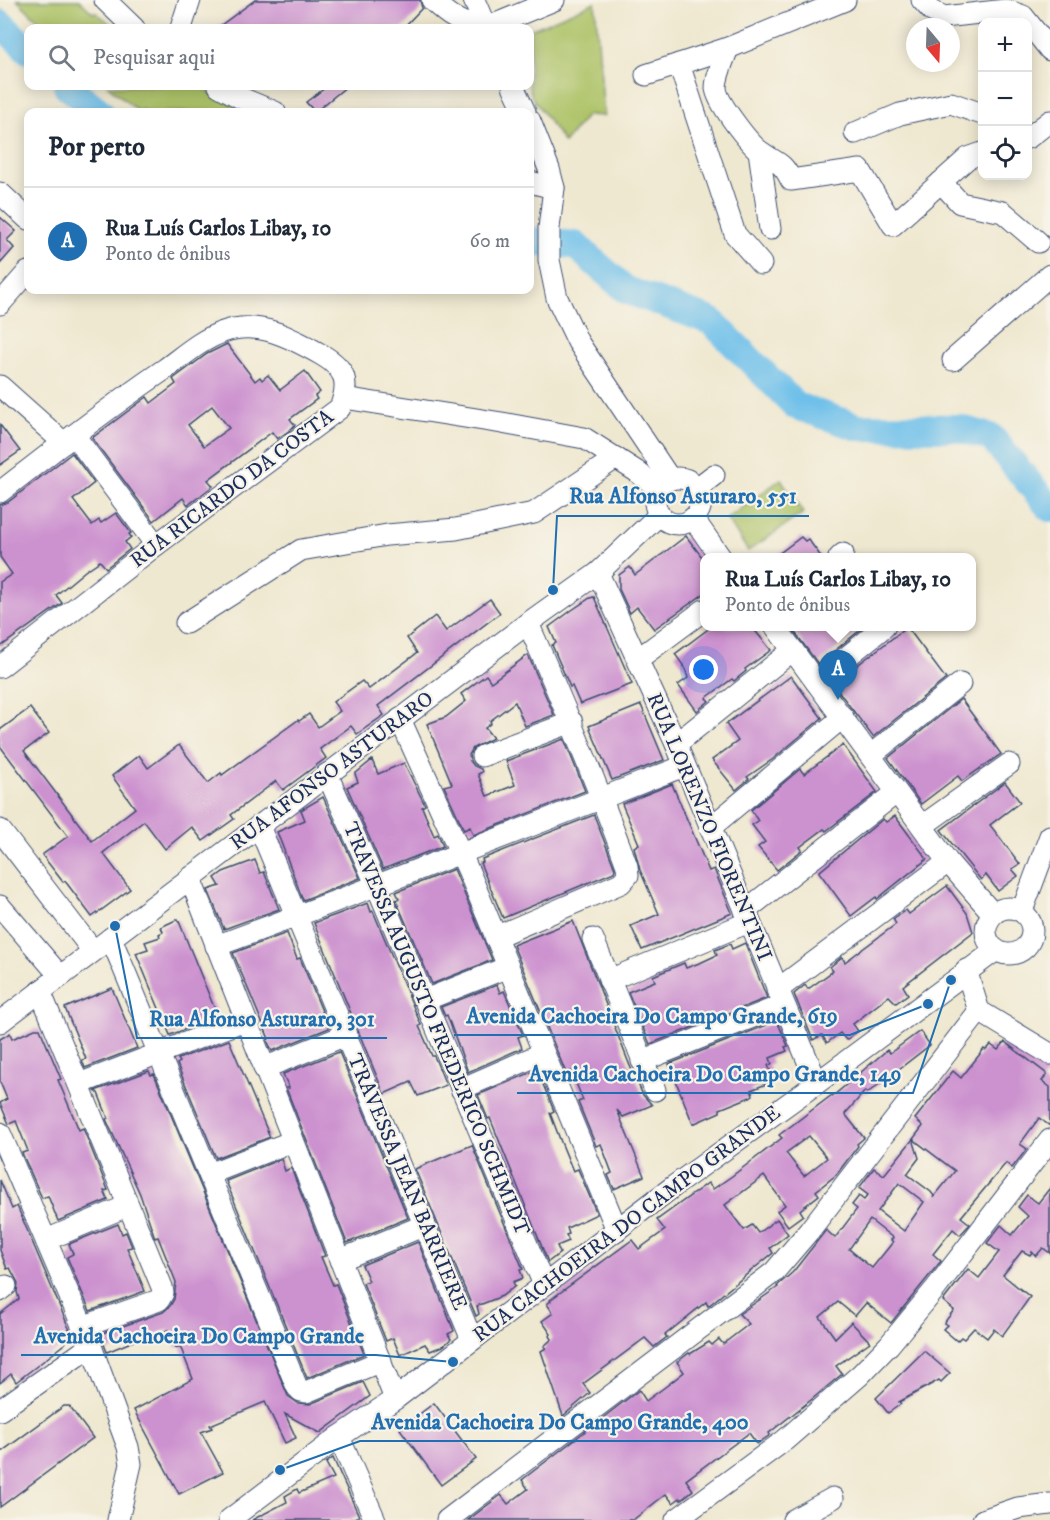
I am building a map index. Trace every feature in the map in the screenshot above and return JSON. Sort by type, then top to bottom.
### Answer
[{"type":"street","points":[[105,0],[130,24]]},
{"type":"street","points":[[183,24],[190,0]]},
{"type":"street","points":[[432,0],[464,24]]},
{"type":"street","points":[[474,0],[483,24]]},
{"type":"street","points":[[495,24],[554,0]]},
{"type":"street","points":[[646,75],[728,48],[845,0]]},
{"type":"street","points":[[922,0],[932,11],[944,18],[1006,10],[1023,16],[1050,50]]},
{"type":"street","points":[[728,48],[716,83],[716,91],[725,109],[759,151],[785,167],[791,180],[861,170],[893,225],[968,158],[978,154]]},
{"type":"street","points":[[679,64],[735,234],[761,264]]},
{"type":"street","points":[[226,90],[265,108]]},
{"type":"street","points":[[515,90],[523,108]]},
{"type":"street","points":[[855,133],[900,114],[951,103],[978,113]]},
{"type":"street","points":[[1032,135],[1050,121]]},
{"type":"street","points":[[534,131],[554,188],[549,228],[549,260],[557,298],[578,342],[664,483]]},
{"type":"street","points":[[759,151],[771,228]]},
{"type":"street","points":[[941,182],[960,203],[1003,212],[1038,242]]},
{"type":"street","points":[[534,183],[554,188]]},
{"type":"street","points":[[0,193],[24,215]]},
{"type":"street","points":[[953,360],[1050,274]]},
{"type":"street","points":[[0,304],[24,277]]},
{"type":"street","name":"RUA RICARDO DA COSTA","points":[[0,492],[126,396],[223,331],[244,328],[265,329],[293,338],[334,362],[345,378],[346,391],[340,408],[156,545],[0,667]]},
{"type":"street","points":[[0,386],[69,439],[156,545]]},
{"type":"street","points":[[344,398],[584,438],[664,483],[685,479],[697,488],[701,504],[693,518],[679,524],[665,520],[659,515],[654,502],[664,483]]},
{"type":"street","points":[[186,623],[301,550],[387,535],[456,529],[534,513],[616,458]]},
{"type":"street","points":[[697,488],[714,475]]},
{"type":"street","name":"RUA AFONSO ASTURARO","points":[[0,1022],[400,719],[598,573],[659,515]]},
{"type":"street","points":[[693,518],[718,553]]},
{"type":"street","name":"RUA LORENZO FIORENTINI","points":[[598,573],[676,744],[817,1083]]},
{"type":"street","points":[[638,659],[700,614]]},
{"type":"street","points":[[495,937],[621,883],[628,875],[627,866],[572,722],[528,623]]},
{"type":"street","points":[[778,631],[948,862],[993,914]]},
{"type":"street","points":[[816,682],[880,631]]},
{"type":"street","points":[[676,744],[793,650]]},
{"type":"street","points":[[871,755],[960,684]]},
{"type":"street","points":[[710,828],[843,717]]},
{"type":"street","points":[[400,719],[461,854],[617,1230]]},
{"type":"street","points":[[482,756],[572,722]]},
{"type":"street","points":[[922,825],[1010,764]]},
{"type":"street","points":[[216,946],[461,854],[684,766]]},
{"type":"street","name":"TRAVESSA AUGUSTO FREDERICO SCHMIDT","points":[[327,774],[376,884],[544,1285]]},
{"type":"street","points":[[609,980],[747,917],[896,793]]},
{"type":"street","name":"TRAVESSA JEAN BARRIERE","points":[[259,825],[472,1340]]},
{"type":"street","points":[[0,830],[93,951]]},
{"type":"street","points":[[1022,911],[1043,872],[1050,836]]},
{"type":"street","points":[[642,1061],[780,997],[948,862]]},
{"type":"street","points":[[189,878],[395,1399]]},
{"type":"street","points":[[0,906],[60,976]]},
{"type":"street","points":[[1012,908],[1022,911],[1029,919],[1032,929],[1030,939],[1016,952],[1005,953],[996,950],[989,942],[986,933],[987,922],[993,914],[1002,909],[1012,908]]},
{"type":"street","points":[[111,938],[293,1379],[301,1391],[306,1392],[381,1361]]},
{"type":"street","points":[[593,939],[655,1090]]},
{"type":"street","name":"RUA CACHOEIRA DO CAMPO GRANDE","points":[[238,1517],[339,1437],[395,1399],[617,1230],[996,950]]},
{"type":"street","points":[[425,1000],[508,967]]},
{"type":"street","points":[[966,970],[979,1011],[1050,1054]]},
{"type":"street","points":[[0,1410],[86,1336],[162,1298],[162,1287],[40,991]]},
{"type":"street","points":[[447,1520],[774,1272],[809,1231],[979,1011]]},
{"type":"street","points":[[79,1084],[244,1020]]},
{"type":"street","points":[[264,1068],[346,1035]]},
{"type":"street","points":[[461,1089],[543,1053]]},
{"type":"street","points":[[0,1133],[86,1336],[128,1447],[131,1464],[118,1520]]},
{"type":"street","points":[[676,1520],[785,1440],[861,1375],[936,1288],[1050,1140]]},
{"type":"street","points":[[209,1174],[293,1141]]},
{"type":"street","points":[[46,1240],[128,1206]]},
{"type":"street","points":[[340,1260],[425,1225]]},
{"type":"street","points":[[339,1437],[375,1520]]},
{"type":"street","points":[[793,1520],[833,1498]]},
{"type":"street","points":[[982,1520],[1018,1508],[1050,1504]]},
{"type":"green space","points":[[17,0],[79,0],[93,13],[95,12],[111,24],[42,24]]},
{"type":"green space","points":[[595,2],[604,116],[587,115],[564,143],[532,97],[530,90],[534,90],[534,28]]},
{"type":"green space","points":[[113,90],[206,90],[239,108],[134,108]]},
{"type":"green space","points":[[781,479],[803,513],[748,551],[727,519]]},
{"type":"building","points":[[255,0],[420,0],[422,8],[407,24],[222,24]]},
{"type":"building","points":[[322,90],[342,90],[320,108],[311,108],[306,102]]},
{"type":"building","points":[[0,217],[16,231],[7,240],[14,248],[0,264]]},
{"type":"building","points":[[227,344],[255,381],[260,377],[262,380],[268,375],[280,390],[305,371],[320,392],[315,396],[317,399],[290,419],[295,425],[290,430],[277,439],[272,432],[208,480],[213,486],[188,505],[183,498],[154,521],[92,438],[147,397],[151,403],[176,384],[173,379],[207,354]],"holes":[[[212,406],[229,428],[204,446],[188,425]]]},
{"type":"building","points":[[0,425],[20,451],[0,465]]},
{"type":"building","points":[[72,453],[94,483],[73,500],[92,525],[99,520],[101,523],[116,513],[131,533],[129,534],[131,537],[125,542],[130,549],[106,568],[100,561],[85,571],[56,595],[62,603],[0,647],[0,582],[12,574],[0,557],[0,505],[8,502]]},
{"type":"building","points":[[686,536],[700,554],[700,597],[654,629],[637,607],[630,613],[619,589],[619,575],[630,567],[635,575]]},
{"type":"building","points":[[801,537],[805,541],[808,539],[818,553],[780,553]]},
{"type":"building","points":[[594,597],[632,684],[580,704],[552,645],[556,643],[549,627]]},
{"type":"building","points":[[490,599],[500,613],[378,706],[384,715],[357,734],[351,726],[320,749],[326,758],[283,790],[276,781],[231,815],[234,819],[203,841],[192,827],[165,849],[144,821],[103,853],[130,889],[92,917],[42,855],[68,836],[0,746],[0,730],[30,708],[49,733],[24,751],[92,841],[135,808],[112,776],[139,755],[148,768],[179,745],[208,783],[309,714],[318,727],[340,711],[333,702],[362,681],[369,689],[417,653],[407,638],[435,616],[446,631]]},
{"type":"building","points":[[706,631],[755,631],[771,650],[745,669],[746,671],[734,681],[732,679],[706,698],[709,701],[697,711],[678,685],[688,678],[685,668],[675,654]]},
{"type":"building","points":[[794,631],[859,631],[818,664]]},
{"type":"building","points":[[902,631],[910,631],[946,679],[873,737],[833,684]]},
{"type":"building","points":[[528,655],[554,715],[525,726],[515,702],[490,721],[491,723],[485,728],[493,738],[473,748],[469,755],[470,761],[481,769],[482,772],[478,774],[487,796],[515,785],[506,761],[564,739],[585,791],[473,835],[470,827],[464,830],[444,786],[452,784],[427,724],[446,717],[466,701],[461,694],[486,675],[491,682]]},
{"type":"building","points":[[791,676],[822,718],[773,759],[747,777],[749,779],[736,790],[712,760],[738,741],[726,724]]},
{"type":"building","points":[[961,699],[1001,754],[962,781],[958,776],[921,804],[888,758]]},
{"type":"building","points":[[641,705],[664,760],[612,780],[589,726]]},
{"type":"building","points":[[843,745],[877,792],[826,831],[824,829],[800,847],[802,850],[777,870],[758,847],[765,842],[752,825],[758,821],[751,810],[800,769],[804,774]]},
{"type":"building","points":[[372,760],[378,774],[404,763],[425,805],[422,807],[434,836],[438,834],[443,846],[383,869],[347,787],[358,782],[355,774]]},
{"type":"building","points":[[1005,782],[1020,802],[990,825],[1020,864],[1012,869],[1018,876],[998,891],[986,875],[981,880],[941,830]]},
{"type":"building","points":[[672,784],[709,871],[714,869],[732,913],[642,950],[631,926],[659,914],[640,870],[634,847],[639,844],[622,804]]},
{"type":"building","points":[[323,797],[360,878],[303,900],[277,832],[305,820],[301,810]]},
{"type":"building","points":[[594,815],[615,869],[614,872],[503,918],[480,863],[483,862],[482,859]]},
{"type":"building","points":[[895,816],[927,859],[877,899],[876,897],[851,916],[819,872],[883,819],[886,822]]},
{"type":"building","points":[[255,860],[260,873],[264,872],[279,909],[224,929],[208,890],[220,886],[215,878],[223,872]]},
{"type":"building","points":[[454,869],[492,960],[432,984],[396,900],[399,898],[396,892]]},
{"type":"building","points":[[947,886],[967,913],[973,932],[903,986],[908,994],[896,1003],[889,996],[853,1024],[858,1031],[846,1040],[840,1033],[827,1043],[822,1035],[813,1040],[794,994],[805,985],[808,989],[833,971],[830,967],[842,957],[845,962],[896,924],[893,919],[906,910],[909,914]]},
{"type":"building","points":[[368,903],[446,1085],[418,1096],[411,1082],[384,1094],[314,923]]},
{"type":"building","points":[[178,919],[218,1017],[170,1035],[136,953],[148,949],[145,942],[160,937],[159,934],[163,932],[161,927]]},
{"type":"building","points":[[573,921],[630,1066],[643,1095],[652,1105],[623,1117],[617,1110],[644,1176],[614,1189],[608,1175],[612,1173],[601,1144],[596,1146],[578,1102],[583,1100],[571,1071],[566,1073],[513,945]]},
{"type":"building","points":[[287,933],[329,1028],[272,1051],[233,953]]},
{"type":"building","points":[[745,943],[767,998],[650,1044],[628,992],[655,981],[653,976],[684,963],[686,968],[717,955],[715,950],[730,944],[732,949]]},
{"type":"building","points":[[497,985],[500,993],[504,991],[523,1035],[518,1037],[522,1048],[468,1072],[447,1015],[445,1016],[441,1007]]},
{"type":"building","points":[[112,988],[137,1048],[85,1068],[82,1060],[86,1059],[65,1008]]},
{"type":"building","points":[[777,1021],[788,1046],[785,1047],[787,1051],[770,1058],[772,1064],[768,1065],[774,1081],[751,1090],[753,1095],[750,1097],[720,1109],[720,1112],[693,1124],[669,1064]]},
{"type":"building","points":[[40,1029],[79,1130],[83,1128],[108,1190],[104,1191],[108,1200],[58,1221],[48,1196],[42,1198],[22,1153],[28,1151],[16,1121],[9,1124],[0,1103],[7,1099],[0,1082],[0,1039],[10,1033],[12,1039]]},
{"type":"building","points":[[920,1031],[930,1045],[867,1093],[865,1091],[845,1114],[864,1138],[857,1144],[858,1146],[836,1175],[816,1191],[819,1195],[800,1210],[803,1215],[788,1226],[777,1211],[785,1205],[764,1176],[725,1205],[744,1230],[752,1225],[758,1233],[777,1219],[788,1234],[770,1248],[773,1253],[708,1306],[706,1302],[665,1335],[667,1337],[654,1347],[645,1338],[583,1384],[590,1393],[563,1416],[541,1351],[552,1339],[542,1321],[553,1313],[547,1304],[550,1300],[632,1240],[639,1249],[665,1230],[657,1220],[708,1183],[713,1189],[732,1176],[782,1138],[779,1135],[833,1096],[887,1050],[890,1053]],"holes":[[[809,1136],[827,1158],[804,1176],[786,1153]]]},
{"type":"building","points":[[229,1040],[270,1137],[216,1158],[177,1064],[180,1062],[178,1059]]},
{"type":"building","points":[[1005,1042],[1047,1074],[1042,1081],[1050,1087],[1050,1126],[1039,1118],[1020,1144],[1027,1149],[1012,1168],[1006,1163],[961,1217],[970,1224],[960,1235],[953,1229],[933,1254],[941,1261],[891,1323],[866,1303],[855,1316],[838,1302],[820,1317],[835,1338],[851,1322],[870,1342],[836,1366],[842,1374],[769,1433],[770,1435],[757,1444],[749,1433],[686,1480],[693,1490],[681,1500],[680,1498],[673,1503],[666,1494],[633,1520],[468,1520],[501,1495],[508,1504],[528,1489],[522,1480],[639,1390],[646,1401],[669,1384],[684,1372],[677,1362],[689,1353],[709,1342],[712,1345],[719,1339],[723,1344],[749,1324],[739,1314],[778,1287],[793,1272],[826,1230],[835,1238],[857,1209],[852,1205],[859,1196],[864,1200],[868,1195],[859,1188],[874,1168],[884,1175],[923,1126],[915,1119],[953,1071],[961,1078],[984,1049],[986,1050],[991,1045],[998,1050]],"holes":[[[913,1139],[955,1171],[933,1198],[931,1192],[907,1174],[919,1158]],[[899,1183],[924,1202],[904,1231],[878,1211]],[[870,1220],[893,1238],[891,1240],[893,1242],[872,1268],[849,1249]]]},
{"type":"building","points":[[339,1052],[408,1218],[347,1243],[286,1088],[289,1088],[283,1074]]},
{"type":"building","points":[[537,1070],[554,1111],[550,1113],[573,1171],[578,1169],[597,1214],[567,1228],[569,1234],[566,1235],[569,1241],[557,1246],[560,1253],[548,1262],[490,1118],[488,1119],[478,1095]]},
{"type":"building","points":[[149,1071],[151,1075],[154,1074],[288,1396],[298,1403],[310,1404],[363,1382],[370,1396],[320,1433],[285,1414],[296,1438],[285,1443],[265,1402],[210,1425],[212,1428],[201,1432],[223,1472],[179,1494],[134,1410],[193,1379],[180,1346],[176,1348],[168,1330],[154,1335],[153,1333],[107,1352],[100,1334],[163,1312],[174,1299],[176,1282],[158,1237],[155,1238],[140,1194],[106,1119],[108,1118],[98,1093],[95,1091]]},
{"type":"building","points":[[472,1145],[523,1269],[520,1270],[523,1278],[513,1282],[515,1286],[502,1296],[477,1306],[479,1314],[476,1316],[415,1169]]},
{"type":"building","points":[[281,1159],[285,1171],[291,1168],[325,1256],[321,1257],[333,1285],[336,1284],[364,1354],[307,1378],[226,1181]]},
{"type":"building","points":[[0,1180],[12,1209],[17,1206],[71,1333],[64,1345],[16,1382],[11,1374],[0,1383],[0,1314],[19,1299],[18,1283],[10,1268],[7,1269],[0,1250]]},
{"type":"building","points":[[1050,1188],[1050,1253],[1043,1248],[1036,1256],[1032,1252],[1030,1255],[1022,1251],[1003,1275],[1030,1297],[1002,1336],[994,1329],[987,1338],[974,1328],[964,1339],[961,1337],[957,1341],[943,1329],[947,1325],[944,1323],[954,1310],[943,1301],[968,1269],[979,1278],[999,1252],[987,1243],[1001,1225],[1012,1235],[1028,1216],[1018,1207],[1027,1195],[1038,1203]]},
{"type":"building","points":[[118,1224],[122,1234],[126,1232],[132,1247],[127,1248],[145,1291],[90,1311],[67,1257],[73,1254],[69,1244]]},
{"type":"building","points":[[418,1242],[454,1331],[448,1334],[451,1339],[443,1346],[430,1351],[425,1344],[400,1355],[393,1338],[386,1341],[363,1283],[369,1281],[362,1265]]},
{"type":"building","points":[[924,1351],[950,1373],[941,1382],[939,1380],[899,1402],[901,1404],[888,1413],[876,1398]]},
{"type":"building","points":[[434,1403],[476,1459],[441,1485],[400,1429]]},
{"type":"building","points":[[64,1406],[69,1406],[93,1438],[0,1507],[0,1453]]},
{"type":"building","points":[[333,1458],[359,1516],[349,1520],[252,1520],[287,1502],[285,1496],[297,1489],[299,1493],[334,1478],[326,1463]]},
{"type":"waterway","points":[[0,23],[24,46]]},
{"type":"waterway","points":[[72,90],[95,108]]},
{"type":"waterway","points":[[534,241],[575,245],[626,290],[711,321],[796,406],[858,427],[957,428],[991,437],[1050,508]]},
{"type":"place","name":"Rua Alfonso Asturaro, 551","points":[[553,590]]},
{"type":"place","name":"Rua Luís Carlos Libay, 10","points":[[838,700]]},
{"type":"place","name":"Rua Alfonso Asturaro, 301","points":[[115,926]]},
{"type":"place","name":"Avenida Cachoeira Do Campo Grande, 149","points":[[951,980]]},
{"type":"place","name":"Avenida Cachoeira Do Campo Grande, 619","points":[[928,1004]]},
{"type":"place","name":"Avenida Cachoeira Do Campo Grande","points":[[453,1362]]},
{"type":"place","name":"Avenida Cachoeira Do Campo Grande, 400","points":[[280,1470]]}]
